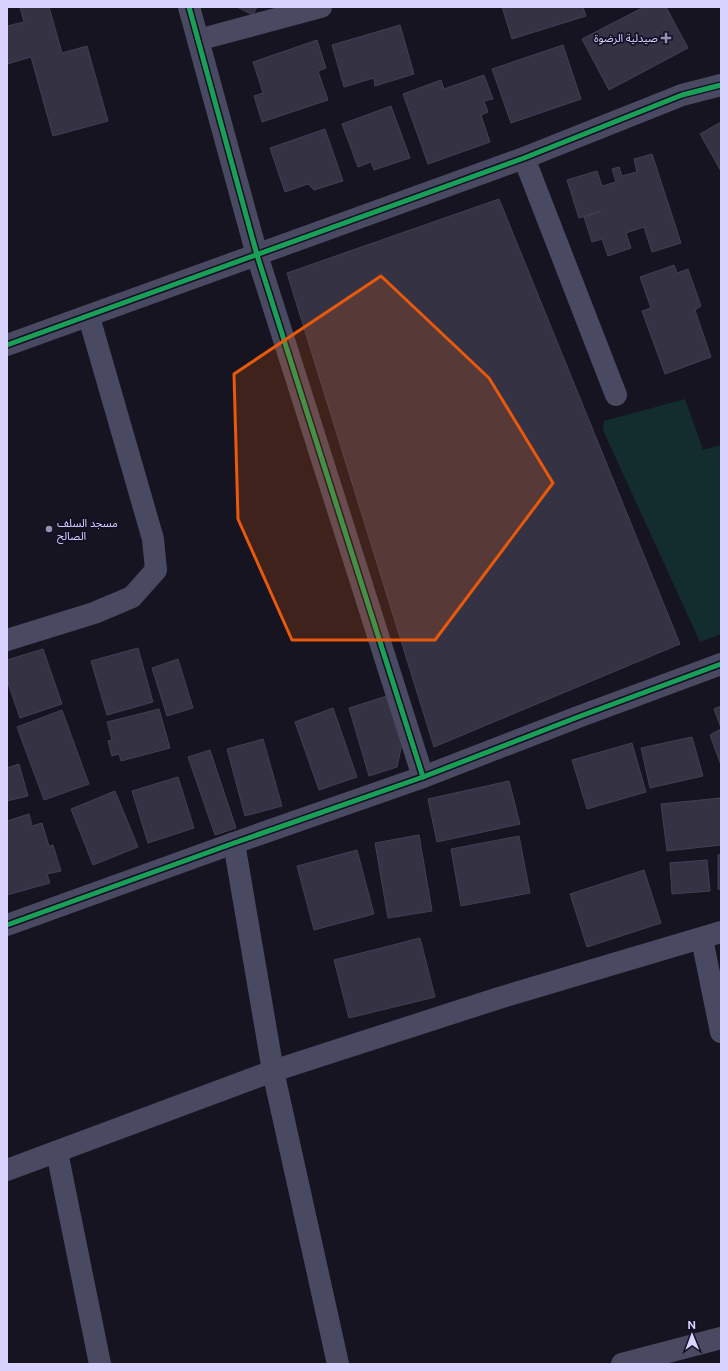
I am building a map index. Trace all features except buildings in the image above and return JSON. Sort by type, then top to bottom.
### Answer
[{"type":"street","points":[[189,7],[257,255],[423,777]]},
{"type":"street","points":[[198,40],[321,7]]},
{"type":"street","points":[[7,345],[89,317],[524,158],[682,95],[721,85]]},
{"type":"street","points":[[524,158],[616,395]]},
{"type":"street","points":[[7,640],[94,613],[132,597],[156,570],[153,539],[89,317]]},
{"type":"street","points":[[7,926],[234,843],[423,777],[721,664]]},
{"type":"street","points":[[234,843],[273,1071],[338,1364]]},
{"type":"street","points":[[7,1170],[273,1071],[499,998],[711,936],[721,1032]]},
{"type":"street","points":[[57,1152],[100,1364]]},
{"type":"street","points":[[622,1364],[721,1338]]},
{"type":"highlighted area","points":[[381,276],[489,378],[553,483],[435,640],[292,640],[238,519],[234,374]]},
{"type":"green space","points":[[685,399],[703,450],[721,445],[721,634],[700,642],[603,430],[604,421]]},
{"type":"cycle path","points":[[189,7],[257,255],[423,777]]},
{"type":"cycle path","points":[[7,345],[524,158],[682,95],[721,85]]},
{"type":"cycle path","points":[[7,925],[423,777],[721,664]]},
{"type":"place","name":"صيدلية الرضوة","points":[[666,38]]},
{"type":"place","name":"مسجد السلف الصالح","points":[[49,529]]}]
